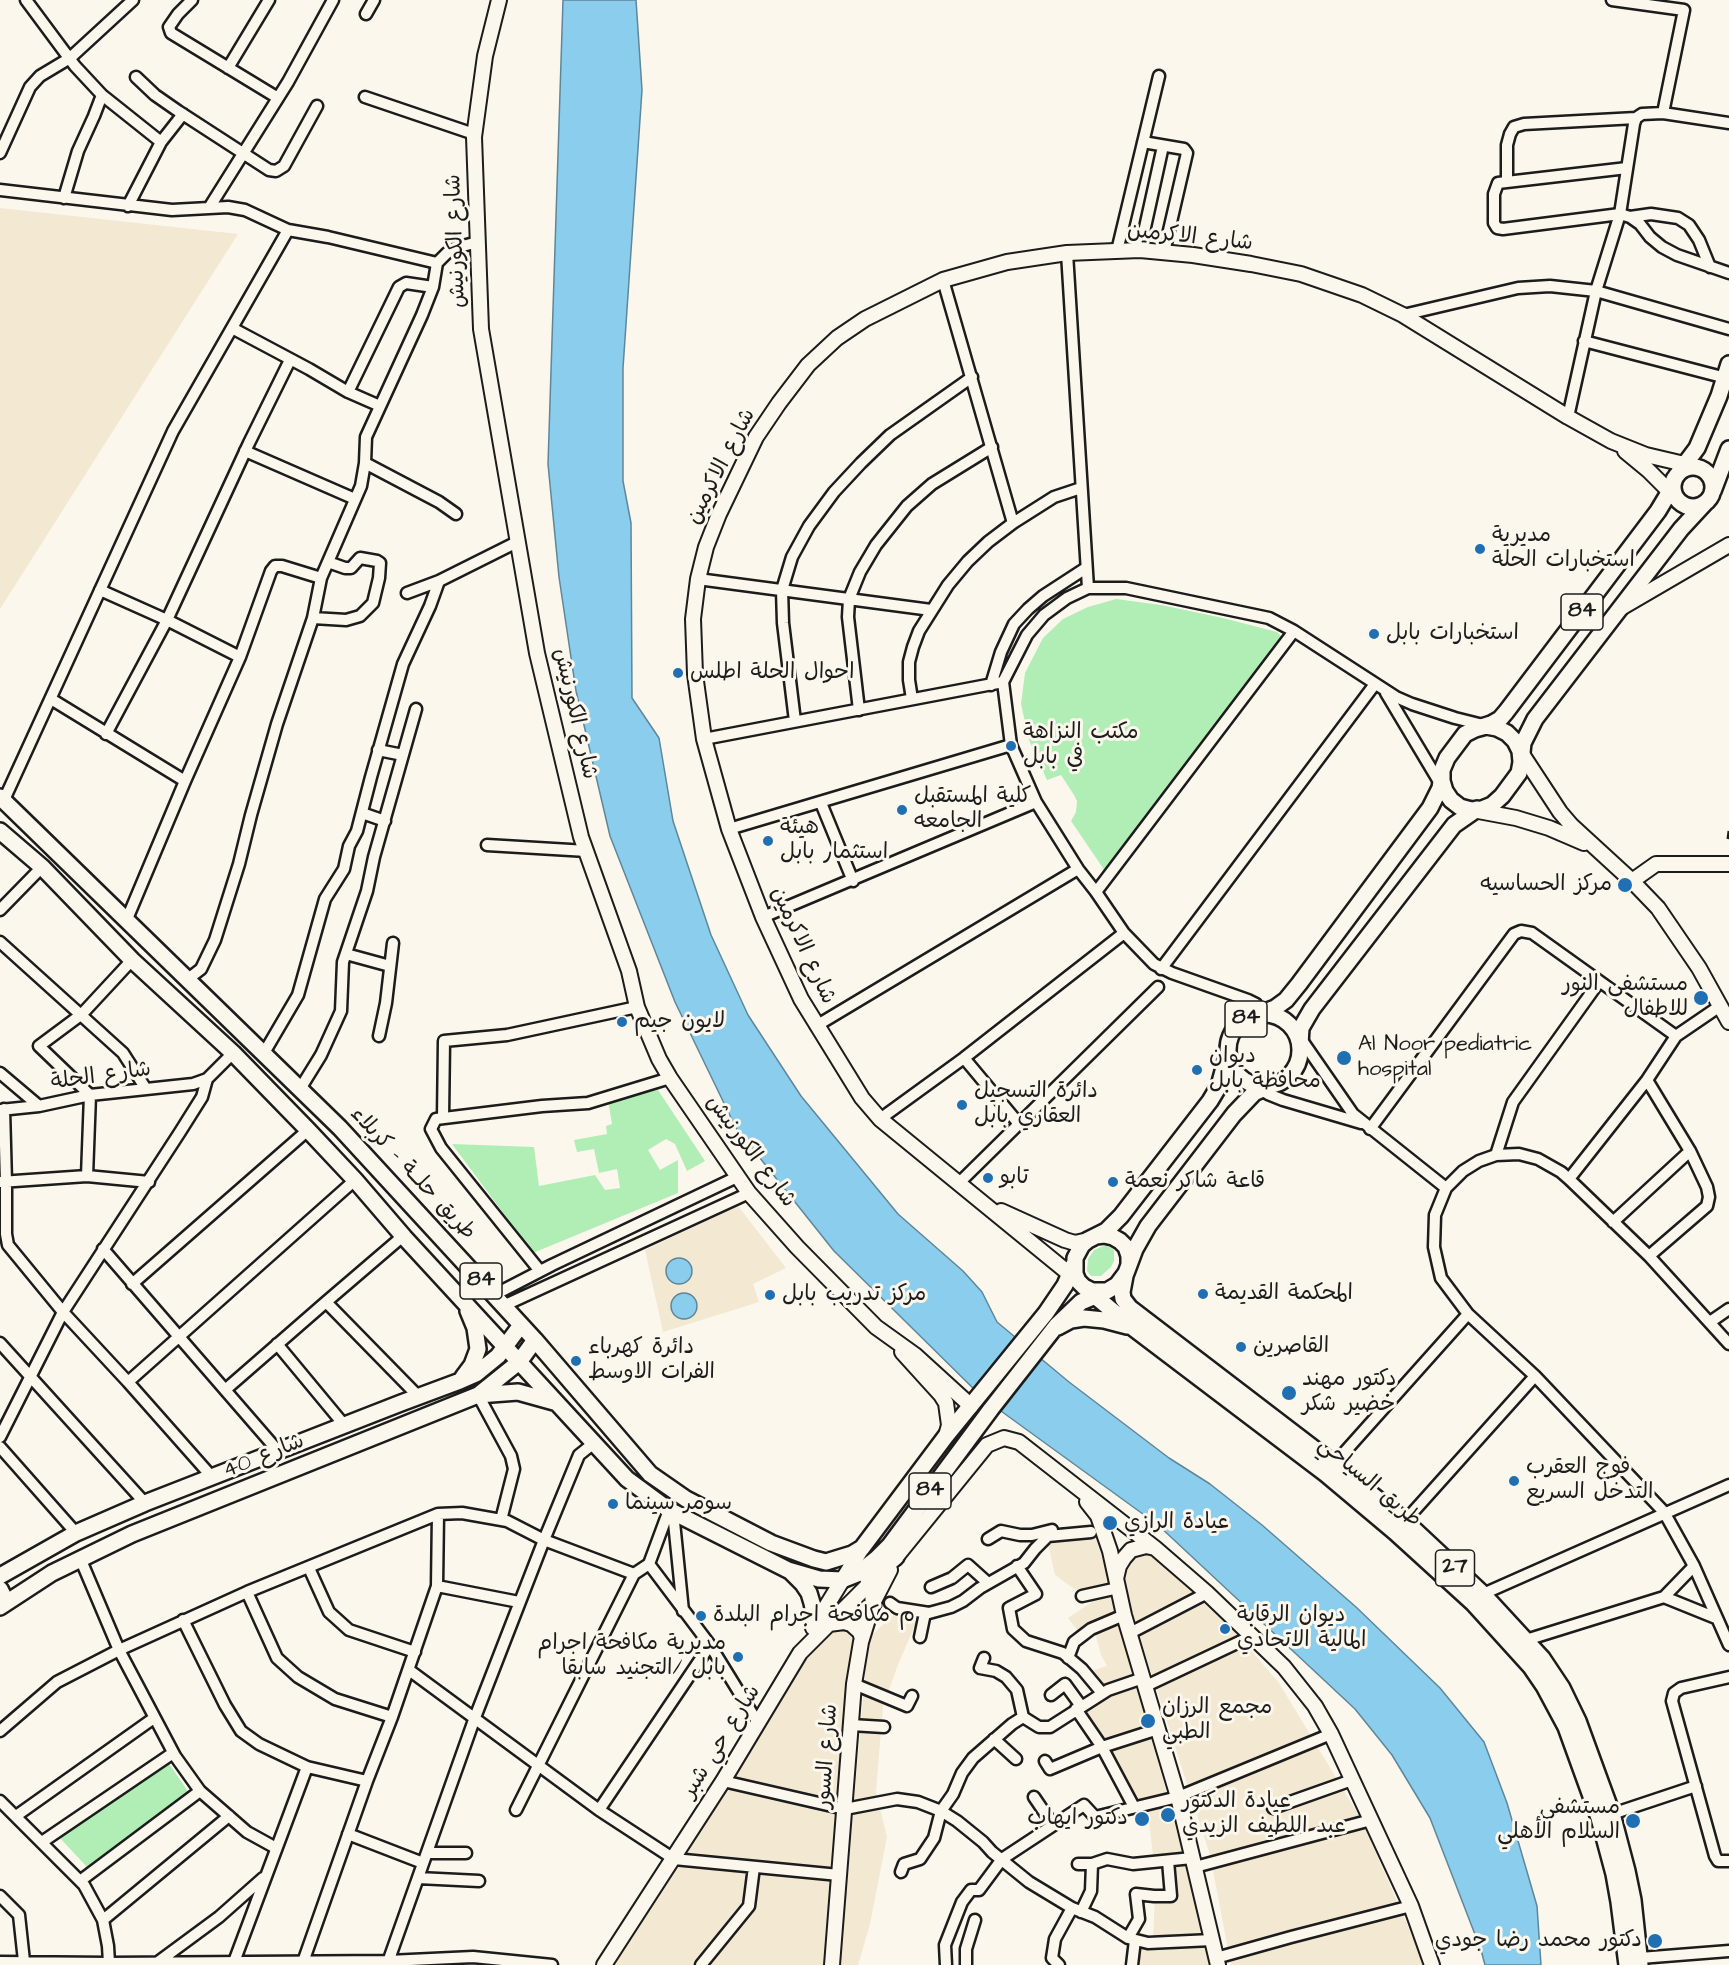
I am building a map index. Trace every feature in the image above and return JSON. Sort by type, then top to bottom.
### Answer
[{"type":"main road","name":"84","points":[[1264,1088],[1243,1080],[1233,1070],[1227,1046],[1231,1033],[1239,1023],[1250,1016],[1275,1008],[1286,1000],[1431,808],[1443,784],[1442,770],[1447,758],[1465,734],[1486,727],[1506,712],[1658,511],[1680,479],[1697,448],[1727,371]]},
{"type":"main road","name":"84","points":[[862,1548],[946,1436],[1059,1294],[1084,1282],[1117,1285],[1127,1270],[1148,1226],[1234,1114],[1254,1093],[1282,1082],[1294,1071],[1300,1057],[1299,1038],[1304,1021],[1454,825],[1475,810],[1492,805],[1502,796],[1519,773],[1525,737],[1535,718],[1681,529],[1710,497],[1729,449]]},
{"type":"main road","points":[[1708,473],[1713,485],[1710,497],[1694,507],[1688,507],[1680,479],[1708,473]]},
{"type":"main road","points":[[1486,727],[1508,733],[1515,741],[1521,756]]},
{"type":"main road","points":[[1443,784],[1452,800],[1460,807],[1475,810]]},
{"type":"main road","name":"طريق حلــة - كربلاء","points":[[2,799],[340,1128],[504,1298],[521,1325],[650,1474],[686,1500],[771,1543],[856,1575]]},
{"type":"main road","name":"طريق حلــة - كربلاء","points":[[0,831],[42,867],[132,960],[233,1053],[308,1130],[627,1479],[671,1511],[788,1569],[819,1580],[856,1575]]},
{"type":"main road","name":"84","points":[[1262,1013],[1281,1017],[1290,1024],[1299,1038]]},
{"type":"main road","name":"84","points":[[856,1575],[890,1545],[1048,1336],[1081,1302],[1084,1282],[1075,1258],[1092,1238],[1106,1231],[1120,1216],[1210,1101],[1219,1086],[1228,1053]]},
{"type":"main road","points":[[1092,1238],[1113,1237],[1120,1241],[1126,1247],[1129,1256],[1127,1270]]},
{"type":"main road","name":"طريق السياحي","points":[[1127,1270],[1122,1286],[1123,1299],[1138,1316],[1334,1464],[1371,1503],[1483,1594],[1542,1659],[1564,1708],[1607,1846],[1635,1963]]},
{"type":"main road","name":"طريق السياحي","points":[[1084,1282],[1139,1332],[1326,1474],[1404,1521],[1416,1541],[1531,1667],[1556,1691]]},
{"type":"main road","points":[[459,1382],[472,1365],[478,1349],[475,1328],[464,1303]]},
{"type":"main road","points":[[1048,1336],[1061,1324],[1084,1318],[1119,1323],[1139,1332]]},
{"type":"main road","name":"شارع 40","points":[[0,1576],[76,1533],[145,1503],[476,1374],[505,1348],[521,1325]]},
{"type":"main road","name":"شارع 40","points":[[2,1606],[52,1573],[132,1534],[478,1395],[519,1362],[535,1340]]},
{"type":"main road","points":[[478,1395],[518,1392],[558,1403]]},
{"type":"main road","points":[[826,1562],[852,1554],[862,1548],[866,1555],[877,1558],[896,1557]]},
{"type":"main road","points":[[873,1603],[873,1593],[856,1575],[886,1564],[896,1557]]},
{"type":"main road","points":[[19,1565],[22,1578],[32,1586]]},
{"type":"main road","points":[[788,1569],[808,1593],[822,1624]]},
{"type":"main road","points":[[0,1589],[4,1597],[2,1606]]},
{"type":"main road","name":"طريق السياحي","points":[[1564,1708],[1578,1721],[1612,1814],[1628,1871],[1633,1900],[1635,1963]]},
{"type":"street","points":[[26,0],[70,58],[102,95],[161,142]]},
{"type":"street","points":[[192,0],[169,27],[171,33],[278,98]]},
{"type":"street","points":[[228,68],[269,0]]},
{"type":"street","points":[[209,208],[278,98],[333,0]]},
{"type":"street","points":[[366,15],[374,0]]},
{"type":"street","name":"شارع الكورنيش","points":[[499,0],[485,56],[474,134],[481,329],[537,653],[581,837],[628,970],[637,1007],[670,1078],[749,1193],[797,1247],[868,1320],[897,1343]]},
{"type":"street","points":[[1612,0],[1685,5],[1663,113]]},
{"type":"street","points":[[0,153],[30,87],[40,76],[70,58],[126,2]]},
{"type":"street","points":[[1117,251],[1159,76]]},
{"type":"street","points":[[136,77],[183,114],[269,170],[276,171],[284,166],[317,106]]},
{"type":"street","points":[[64,198],[78,151],[102,95]]},
{"type":"street","points":[[365,97],[474,134]]},
{"type":"street","points":[[1507,181],[1507,145],[1510,134],[1514,127],[1524,124],[1636,118],[1652,112],[1729,123]]},
{"type":"street","points":[[128,206],[161,142],[183,114]]},
{"type":"street","points":[[1568,417],[1596,291],[1625,216],[1627,168],[1636,118]]},
{"type":"street","points":[[1143,142],[1184,149],[1188,153],[1164,252]]},
{"type":"street","points":[[1140,250],[1163,146]]},
{"type":"street","points":[[1627,168],[1498,183],[1495,188],[1494,224],[1497,228],[1503,229],[1651,214],[1678,218],[1689,225],[1699,240],[1710,267]]},
{"type":"street","points":[[0,190],[172,210],[228,207],[245,210],[288,230],[328,237],[437,263]]},
{"type":"street","points":[[1625,216],[1640,224],[1662,247],[1729,273]]},
{"type":"street","points":[[2,799],[51,699],[173,431],[288,230]]},
{"type":"street","points":[[188,979],[201,969],[215,940],[278,724],[313,618],[321,578],[361,486],[366,437],[433,287],[437,263],[455,248],[478,242]]},
{"type":"street","name":"شارع الاكرمين","points":[[1084,1282],[880,1119],[852,1084],[801,999],[764,917],[729,829],[704,738],[696,684],[693,619],[698,579],[706,547],[719,514],[756,437],[779,403],[808,365],[837,338],[865,319],[943,280],[1007,262],[1067,253],[1140,250],[1164,252],[1251,264],[1301,274],[1362,295],[1403,315],[1568,417],[1611,441],[1646,455],[1680,479]]},
{"type":"street","points":[[1067,253],[1088,588]]},
{"type":"street","points":[[943,280],[1013,523]]},
{"type":"street","points":[[348,392],[399,287],[406,283],[433,287]]},
{"type":"street","points":[[1403,315],[1518,288],[1550,286],[1596,291],[1729,329]]},
{"type":"street","points":[[232,328],[348,392],[380,406]]},
{"type":"street","points":[[1584,341],[1727,371]]},
{"type":"street","points":[[106,734],[167,620],[290,360]]},
{"type":"street","points":[[795,721],[783,623],[782,590],[792,557],[809,526],[834,492],[861,463],[890,435],[972,377]]},
{"type":"street","name":"شارع الاكرمين","points":[[1611,441],[1648,470],[1680,479]]},
{"type":"street","points":[[859,710],[850,636],[849,599],[860,572],[876,545],[907,506],[932,484],[992,447]]},
{"type":"street","points":[[245,451],[355,499]]},
{"type":"street","points":[[365,463],[439,501],[456,514]]},
{"type":"street","points":[[912,699],[909,662],[919,631],[948,585],[968,561],[1013,523],[1054,497],[1081,488]]},
{"type":"street","points":[[407,593],[439,581],[517,542]]},
{"type":"street","points":[[1619,610],[1729,545]]},
{"type":"street","points":[[313,618],[346,620],[360,616],[373,603],[380,578],[380,563],[377,561],[360,558],[351,568],[327,562]]},
{"type":"street","points":[[127,919],[184,780],[240,657],[271,571],[275,566],[282,566],[321,578]]},
{"type":"street","points":[[991,684],[1001,652],[1014,624],[1043,596],[1086,568]]},
{"type":"street","points":[[698,579],[931,610]]},
{"type":"street","points":[[264,1053],[298,995],[325,899],[344,868],[349,846],[357,831],[403,664],[439,581]]},
{"type":"street","points":[[1262,1013],[1256,1004],[1248,1000],[1161,969],[1148,958],[1124,933],[1078,869],[1036,802],[1011,745],[1003,682],[1027,635],[1044,615],[1067,598],[1088,588],[1126,588],[1182,599],[1269,618],[1294,631],[1412,705],[1486,727]]},
{"type":"street","points":[[100,590],[167,620],[240,657]]},
{"type":"street","points":[[1096,892],[1294,631]]},
{"type":"street","points":[[704,738],[1003,682]]},
{"type":"street","points":[[1379,686],[1443,784]]},
{"type":"street","points":[[1161,969],[1379,686]]},
{"type":"street","points":[[51,699],[184,780]]},
{"type":"street","points":[[300,1089],[321,1055],[341,1011],[343,962],[367,891],[374,857],[416,709]]},
{"type":"street","points":[[729,829],[1011,745]]},
{"type":"street","points":[[378,750],[403,755]]},
{"type":"street","points":[[1521,756],[1560,812],[1593,847],[1632,881],[1658,908],[1699,968],[1729,1022]]},
{"type":"street","points":[[764,917],[1036,802]]},
{"type":"street","points":[[820,803],[853,881]]},
{"type":"street","points":[[1475,810],[1516,818],[1549,828],[1593,847]]},
{"type":"street","points":[[362,813],[385,821]]},
{"type":"street","points":[[487,845],[586,851]]},
{"type":"street","points":[[1632,881],[1656,864],[1729,864]]},
{"type":"street","points":[[0,910],[42,867]]},
{"type":"street","points":[[816,1026],[1078,869]]},
{"type":"street","points":[[1367,1126],[1514,934],[1521,931],[1532,933],[1676,1036]]},
{"type":"street","points":[[880,1119],[964,1058],[1124,933]]},
{"type":"street","points":[[0,942],[123,1053],[146,1089]]},
{"type":"street","points":[[379,1036],[386,1003],[393,943]]},
{"type":"street","points":[[346,954],[390,966]]},
{"type":"street","points":[[87,1176],[90,1095],[39,1046],[82,1014],[132,960]]},
{"type":"street","points":[[1496,1155],[1513,1102],[1599,982]]},
{"type":"street","points":[[959,1182],[1158,987]]},
{"type":"street","points":[[1569,1179],[1647,1080],[1676,1036],[1720,1006]]},
{"type":"street","points":[[443,1118],[444,1041],[507,1035],[637,1007]]},
{"type":"street","points":[[1299,1038],[1353,1114],[1446,1188]]},
{"type":"street","points":[[0,1437],[63,1312],[202,1097],[207,1079],[233,1053]]},
{"type":"street","points":[[964,1058],[1019,1124]]},
{"type":"street","points":[[0,1073],[39,1106]]},
{"type":"street","points":[[540,1271],[434,1137],[430,1129],[436,1119],[588,1103],[670,1078]]},
{"type":"street","name":"شارع الحلة","points":[[2,1110],[39,1106],[90,1095],[193,1084],[207,1079]]},
{"type":"street","points":[[1647,1080],[1690,1151],[1707,1187],[1709,1197],[1707,1206],[1649,1256]]},
{"type":"street","points":[[1264,1088],[1283,1100],[1367,1126]]},
{"type":"street","points":[[2,1110],[3,1182],[8,1245],[63,1312],[212,1477]]},
{"type":"street","points":[[132,1284],[308,1130]]},
{"type":"street","points":[[1613,1222],[1690,1151]]},
{"type":"street","points":[[1729,1344],[1649,1256],[1561,1172],[1538,1159],[1519,1154],[1496,1155],[1479,1161],[1446,1188],[1434,1215],[1434,1246],[1441,1278],[1468,1314],[1536,1376],[1664,1512],[1694,1566],[1729,1645]]},
{"type":"street","points":[[3,1182],[87,1176],[149,1182]]},
{"type":"street","points":[[504,1298],[540,1271],[737,1177]]},
{"type":"street","points":[[128,1382],[355,1180]]},
{"type":"street","points":[[504,1298],[749,1193]]},
{"type":"street","name":"شارع الاكرمين","points":[[983,1202],[1065,1240],[1075,1243],[1092,1238]]},
{"type":"street","points":[[225,1390],[403,1236]]},
{"type":"street","points":[[103,1249],[278,1451]]},
{"type":"street","points":[[326,1302],[418,1396]]},
{"type":"street","points":[[1710,1322],[1729,1310]]},
{"type":"street","points":[[1334,1464],[1468,1314]]},
{"type":"street","points":[[0,1343],[145,1503]]},
{"type":"street","points":[[897,1343],[975,1402]]},
{"type":"street","points":[[897,1343],[905,1358],[946,1403],[949,1425],[946,1436]]},
{"type":"street","points":[[277,1344],[345,1426]]},
{"type":"street","points":[[1404,1521],[1536,1376]]},
{"type":"street","points":[[478,1395],[511,1456],[514,1469],[501,1520]]},
{"type":"street","name":"شارع السور","points":[[832,1965],[854,1684],[862,1639],[873,1603],[896,1557],[987,1445],[1004,1438],[1019,1442],[1068,1480]]},
{"type":"street","points":[[388,1963],[474,1720],[519,1602],[579,1455],[594,1443]]},
{"type":"street","points":[[0,1447],[76,1533]]},
{"type":"street","points":[[1068,1480],[1155,1548],[1207,1593],[1284,1667],[1315,1706],[1331,1734],[1411,1906],[1432,1965]]},
{"type":"street","points":[[1068,1480],[1098,1516],[1110,1551],[1124,1615],[1178,1797],[1217,1961],[1291,1936],[1411,1906]]},
{"type":"street","points":[[1483,1594],[1729,1485]]},
{"type":"street","points":[[516,1810],[634,1574],[649,1564],[671,1511]]},
{"type":"street","points":[[671,1511],[683,1611]]},
{"type":"street","points":[[0,1731],[57,1682],[119,1650],[247,1592],[438,1514],[462,1513],[507,1521],[544,1540],[634,1574]]},
{"type":"street","points":[[302,1963],[409,1670],[437,1586],[438,1514]]},
{"type":"street","points":[[988,1539],[1001,1530],[1020,1535],[1032,1535],[1048,1530],[1068,1529],[1072,1532]]},
{"type":"street","points":[[890,1603],[897,1608],[925,1613],[951,1607],[1024,1563],[1048,1536],[1072,1532],[1092,1532]]},
{"type":"street","points":[[1117,1584],[1119,1566],[1131,1550],[1146,1546],[1155,1548]]},
{"type":"street","points":[[822,1624],[856,1575],[862,1548]]},
{"type":"street","points":[[81,1558],[119,1650],[173,1753],[200,1791],[247,1832],[276,1848]]},
{"type":"street","points":[[649,1564],[710,1646],[758,1724]]},
{"type":"street","points":[[931,1587],[952,1578],[968,1565],[988,1583]]},
{"type":"street","points":[[1017,1566],[1036,1593],[1009,1608],[1013,1629],[1026,1641],[1062,1653],[1082,1669],[1102,1694]]},
{"type":"street","points":[[1526,1640],[1664,1597],[1694,1566]]},
{"type":"street","points":[[309,1568],[329,1612],[349,1630],[415,1652]]},
{"type":"street","name":"شارع حي شبر","points":[[604,1965],[723,1781],[800,1653],[856,1575]]},
{"type":"street","points":[[1082,1596],[1117,1584]]},
{"type":"street","points":[[437,1586],[519,1602]]},
{"type":"street","points":[[247,1592],[277,1658],[298,1677],[335,1699],[392,1717]]},
{"type":"street","points":[[1130,1633],[1207,1593]]},
{"type":"street","points":[[1664,1597],[1716,1618]]},
{"type":"street","points":[[921,1637],[925,1613]]},
{"type":"street","points":[[1068,1658],[1074,1642],[1090,1629],[1124,1615]]},
{"type":"street","points":[[183,1620],[240,1731],[259,1744],[307,1767],[367,1781]]},
{"type":"street","points":[[822,1624],[844,1622],[851,1624],[860,1632],[862,1639]]},
{"type":"street","points":[[984,1658],[980,1668],[996,1671],[1006,1677],[1017,1690],[1023,1717],[1039,1727],[1050,1727],[1108,1690],[1145,1682],[1252,1636]]},
{"type":"street","points":[[599,1810],[710,1646]]},
{"type":"street","points":[[409,1670],[599,1810],[674,1859],[839,1875]]},
{"type":"street","points":[[1729,1677],[1681,1688],[1674,1692],[1672,1701],[1715,1856],[1718,1861],[1729,1861]]},
{"type":"street","points":[[854,1684],[907,1706],[912,1696]]},
{"type":"street","points":[[1051,1695],[1065,1684],[1134,1807]]},
{"type":"street","points":[[901,1872],[904,1864],[920,1859],[934,1838],[941,1810],[953,1794],[962,1773],[973,1758],[1023,1717]]},
{"type":"street","points":[[16,1815],[154,1718]]},
{"type":"street","points":[[851,1725],[884,1727]]},
{"type":"street","points":[[1045,1761],[1050,1769],[1102,1747],[1158,1729]]},
{"type":"street","points":[[945,1965],[945,1945],[955,1916],[971,1890],[979,1890],[1001,1860],[1084,1805],[1095,1817],[1178,1797],[1331,1734]]},
{"type":"street","points":[[994,1739],[1016,1759]]},
{"type":"street","points":[[42,1842],[173,1753]]},
{"type":"street","points":[[234,1962],[307,1767]]},
{"type":"street","points":[[1273,1808],[1353,1780]]},
{"type":"street","points":[[723,1781],[844,1809],[897,1799],[918,1802],[941,1810],[983,1842],[1029,1882],[1131,1939],[1148,1943],[1212,1940]]},
{"type":"street","points":[[1612,1814],[1696,1786]]},
{"type":"street","points":[[80,1881],[200,1791]]},
{"type":"street","points":[[1034,1797],[1053,1825]]},
{"type":"street","points":[[0,1801],[84,1885],[103,1920],[109,1963]]},
{"type":"street","points":[[103,1920],[229,1816]]},
{"type":"street","points":[[1078,1864],[1092,1864],[1107,1859],[1133,1864],[1168,1861],[1194,1863],[1371,1820]]},
{"type":"street","points":[[348,1834],[425,1858],[466,1853]]},
{"type":"street","points":[[1132,1965],[1131,1939],[1139,1919],[1136,1894],[1171,1896],[1168,1861]]},
{"type":"street","points":[[1059,1965],[1052,1958],[1055,1939],[1091,1891],[1092,1864]]},
{"type":"street","points":[[701,1965],[749,1906],[754,1867]]},
{"type":"street","points":[[158,1963],[219,1917],[265,1876]]},
{"type":"street","points":[[418,1878],[479,1881]]},
{"type":"street","points":[[0,1896],[19,1915],[24,1961]]},
{"type":"street","points":[[966,1965],[966,1949],[975,1920]]},
{"type":"street","points":[[1635,1963],[1729,1951]]},
{"type":"street","points":[[0,1962],[388,1963],[472,1957],[552,1965]]},
{"type":"shaded area","points":[[0,208],[238,234],[0,609]]},
{"type":"shaded area","points":[[738,1206],[786,1268],[753,1284],[759,1302],[663,1332],[645,1250]]},
{"type":"shaded area","points":[[1093,1526],[1198,1903],[1209,1965],[1130,1965],[1132,1944],[1153,1943],[1155,1892],[1169,1893],[1168,1866],[1154,1865],[1147,1802],[1128,1798],[1078,1711],[1104,1701],[1091,1671],[1107,1666],[1101,1655],[1095,1632],[1082,1636],[1068,1618],[1092,1602],[1055,1575],[1046,1534]]},
{"type":"shaded area","points":[[1149,1531],[1279,1683],[1361,1819],[1423,1965],[1231,1965],[1210,1855],[1113,1554]]},
{"type":"shaded area","points":[[898,1610],[920,1613],[883,1706],[876,1792],[887,1837],[870,1924],[858,1965],[840,1965],[868,1639]]},
{"type":"shaded area","points":[[854,1622],[834,1965],[615,1965],[818,1626]]},
{"type":"green space","points":[[1116,599],[1161,605],[1223,618],[1277,632],[1282,637],[1105,871],[1071,821],[1076,812],[1077,801],[1074,795],[1061,775],[1047,780],[1029,740],[1021,704],[1025,673],[1043,638],[1063,619],[1088,607]]},
{"type":"green space","points":[[658,1090],[705,1161],[687,1171],[675,1144],[666,1139],[648,1150],[660,1170],[678,1160],[678,1193],[533,1253],[452,1144],[534,1147],[539,1186],[595,1175],[605,1190],[620,1188],[617,1169],[599,1173],[594,1149],[577,1152],[574,1140],[607,1134],[606,1126],[612,1124],[608,1100]]},
{"type":"green space","points":[[1106,1245],[1114,1250],[1114,1261],[1101,1276],[1091,1276],[1087,1271],[1088,1259],[1094,1250]]},
{"type":"green space","points":[[168,1762],[189,1793],[88,1868],[59,1837]]},
{"type":"water","points":[[563,0],[636,0],[642,90],[623,368],[623,481],[631,523],[632,698],[659,738],[673,821],[711,935],[748,1015],[801,1096],[898,1214],[963,1271],[982,1292],[997,1322],[1069,1382],[1169,1458],[1210,1484],[1262,1525],[1356,1607],[1440,1688],[1484,1742],[1507,1803],[1537,1906],[1541,1965],[1485,1965],[1430,1818],[1392,1755],[1355,1709],[1158,1525],[983,1398],[834,1251],[736,1128],[675,1002],[610,836],[576,691],[559,577],[548,464]]},
{"type":"water","points":[[679,1258],[688,1262],[692,1271],[688,1280],[679,1284],[670,1280],[666,1271],[670,1262]]},
{"type":"water","points":[[684,1293],[693,1297],[697,1306],[693,1315],[684,1319],[675,1315],[671,1306],[675,1297]]},
{"type":"railway","points":[[1728,839],[1729,831]]},
{"type":"place","name":"مديرية استخبارات الحلة","points":[[1480,549]]},
{"type":"place","name":"استخبارات بابل","points":[[1374,634]]},
{"type":"place","name":"احوال الحلة اطلس","points":[[678,673]]},
{"type":"place","name":"مكتب النزاهة في بابل","points":[[1011,746]]},
{"type":"place","name":"كلية المستقبل الجامعه","points":[[902,810]]},
{"type":"place","name":"هيئة استثمار بابل","points":[[768,841]]},
{"type":"place","name":"مركز الحساسيه","points":[[1625,885]]},
{"type":"place","name":"مستشفى النور للاطفال","points":[[1701,998]]},
{"type":"place","name":"لايون جيم","points":[[622,1022]]},
{"type":"place","name":"Al Noor pediatric hospital","points":[[1344,1058]]},
{"type":"place","name":"ديوان محافظة بابل","points":[[1197,1070]]},
{"type":"place","name":"دائرة التسجيل العقاري بابل","points":[[962,1105]]},
{"type":"place","name":"تابو","points":[[988,1178]]},
{"type":"place","name":"قاعة شاكر نعمة","points":[[1113,1182]]},
{"type":"place","name":"المحكمة القديمة","points":[[1203,1294]]},
{"type":"place","name":"مركز تدريب بابل","points":[[770,1295]]},
{"type":"place","name":"القاصرين","points":[[1241,1347]]},
{"type":"place","name":"دائرة كهرباء الفرات الاوسط","points":[[576,1361]]},
{"type":"place","name":"دكتور مهند خضير شكر","points":[[1289,1393]]},
{"type":"place","name":"فوج العقرب التدخل السريع","points":[[1514,1481]]},
{"type":"place","name":"سومر سينما","points":[[613,1504]]},
{"type":"place","name":"عيادة الرازي","points":[[1110,1523]]},
{"type":"place","name":"م مكافحة اجرام البلدة","points":[[701,1616]]},
{"type":"place","name":"ديوان الرقابة المالية الاتحادي","points":[[1225,1629]]},
{"type":"place","name":"مديرية مكافحة اجرام بابل /التجنيد سابقا","points":[[738,1657]]},
{"type":"place","name":"مجمع الرزان الطبي","points":[[1148,1721]]},
{"type":"place","name":"عيادة الدكتور عبد اللطيف الزيدي","points":[[1168,1815]]},
{"type":"place","name":"دكتور ايهاب","points":[[1142,1819]]},
{"type":"place","name":"مستشفى السلام الأهلي","points":[[1633,1821]]},
{"type":"place","name":"دكتور محمد رضا جودي","points":[[1655,1941]]}]
